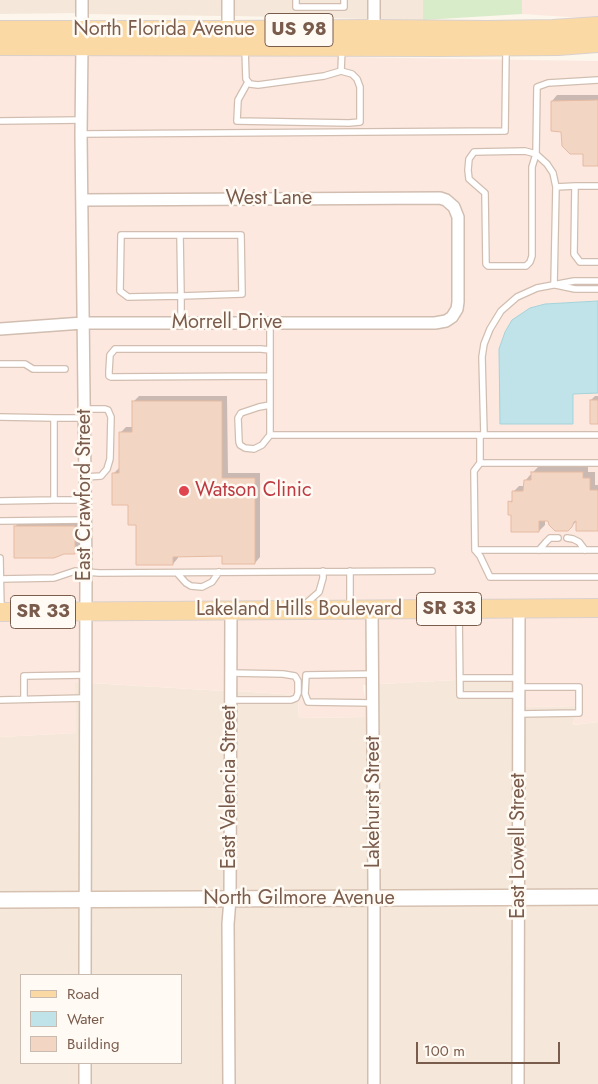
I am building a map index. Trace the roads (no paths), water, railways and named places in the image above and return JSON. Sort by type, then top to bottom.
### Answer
[{"type":"main road","name":"North Florida Avenue","points":[[0,46],[82,38],[220,30],[487,30],[598,26]]},
{"type":"main road","points":[[270,47],[296,39],[369,37],[373,34],[374,29]]},
{"type":"main road","name":"North Florida Avenue","points":[[0,30],[82,38],[244,47],[558,46],[598,43]]},
{"type":"main road","points":[[0,39],[72,37],[76,35],[82,38]]},
{"type":"main road","name":"Lakeland Hills Boulevard","points":[[1,612],[598,608]]},
{"type":"street","name":"East Crawford Street","points":[[82,0],[86,520],[85,974]]},
{"type":"street","points":[[220,30],[228,0]]},
{"type":"street","points":[[374,0],[374,29]]},
{"type":"street","name":"West Lane","points":[[83,200],[440,198],[446,200],[454,207],[458,217],[458,302],[457,309],[452,317]]},
{"type":"street","name":"Morrell Drive","points":[[0,329],[83,323],[435,323],[446,322],[452,317]]},
{"type":"street","name":"Lakehurst Street","points":[[372,609],[374,1084]]},
{"type":"street","name":"East Lowell Street","points":[[518,1084],[519,609]]},
{"type":"street","name":"East Valencia Street","points":[[229,1084],[228,924],[230,899],[231,610]]},
{"type":"street","name":"North Gilmore Avenue","points":[[0,900],[598,897]]},
{"type":"street","points":[[85,1064],[85,1084]]},
{"type":"lane","points":[[296,0],[296,7],[344,7],[344,0]]},
{"type":"lane","points":[[341,71],[342,46]]},
{"type":"lane","points":[[82,134],[505,131],[506,46]]},
{"type":"lane","points":[[244,47],[246,79],[250,84],[258,85],[324,76],[341,71],[352,74],[357,79],[360,87],[360,122],[237,121],[238,100],[248,82]]},
{"type":"lane","points":[[554,285],[556,187],[553,173],[547,164],[536,154],[525,151],[474,152],[469,159],[469,179],[485,194],[486,264],[488,266],[526,266],[532,256],[532,167],[536,154],[537,88],[548,83],[598,80]]},
{"type":"lane","points":[[0,120],[82,120]]},
{"type":"lane","points":[[575,186],[574,254],[580,262],[598,262]]},
{"type":"lane","points":[[556,187],[598,186]]},
{"type":"lane","points":[[121,235],[180,235],[241,235],[242,294],[128,297],[120,291],[121,235]]},
{"type":"lane","points":[[180,235],[181,324]]},
{"type":"lane","points":[[598,281],[574,281],[537,288],[517,297],[501,311],[490,328],[484,344],[482,357],[480,463],[474,471],[476,550],[490,577],[598,577]]},
{"type":"lane","points":[[554,285],[575,289],[598,289]]},
{"type":"lane","points":[[270,323],[270,350],[270,376],[270,405],[270,435],[262,444],[254,449],[240,445],[238,418],[241,413],[270,405]]},
{"type":"lane","points":[[270,350],[261,348],[115,349],[110,355],[109,371],[109,376],[111,377],[270,376]]},
{"type":"lane","points":[[0,364],[25,364],[33,369],[65,368]]},
{"type":"lane","points":[[0,417],[54,418],[104,409],[108,410],[111,418],[110,459],[107,469],[101,476],[85,477]]},
{"type":"lane","points":[[54,418],[54,500]]},
{"type":"lane","points":[[270,435],[598,435]]},
{"type":"lane","points":[[480,463],[598,463]]},
{"type":"lane","points":[[0,501],[85,500]]},
{"type":"lane","points":[[0,522],[86,520]]},
{"type":"lane","points":[[539,550],[550,538],[558,538]]},
{"type":"lane","points":[[567,538],[579,542],[585,550]]},
{"type":"lane","points":[[476,550],[598,550]]},
{"type":"lane","points":[[0,558],[1,612]]},
{"type":"lane","points":[[0,579],[54,578],[75,571],[99,573],[432,571]]},
{"type":"lane","points":[[299,610],[319,592],[323,571]]},
{"type":"lane","points":[[350,571],[350,610]]},
{"type":"lane","points":[[177,572],[186,583],[191,586],[202,587],[212,582],[219,572]]},
{"type":"lane","points":[[459,609],[460,696],[519,687]]},
{"type":"lane","points":[[231,673],[283,674],[295,676],[298,681],[298,693],[296,698],[291,700],[231,700]]},
{"type":"lane","points":[[373,674],[306,675],[305,694],[308,702],[373,703]]},
{"type":"lane","points":[[24,699],[24,676],[85,675]]},
{"type":"lane","points":[[460,678],[519,687],[579,687],[579,714],[519,714]]},
{"type":"lane","points":[[0,700],[85,698]]},
{"type":"water","points":[[598,301],[598,393],[573,394],[573,424],[500,424],[499,349],[512,320],[530,308],[545,304]]},
{"type":"place","name":"Watson Clinic","points":[[184,491]]}]
